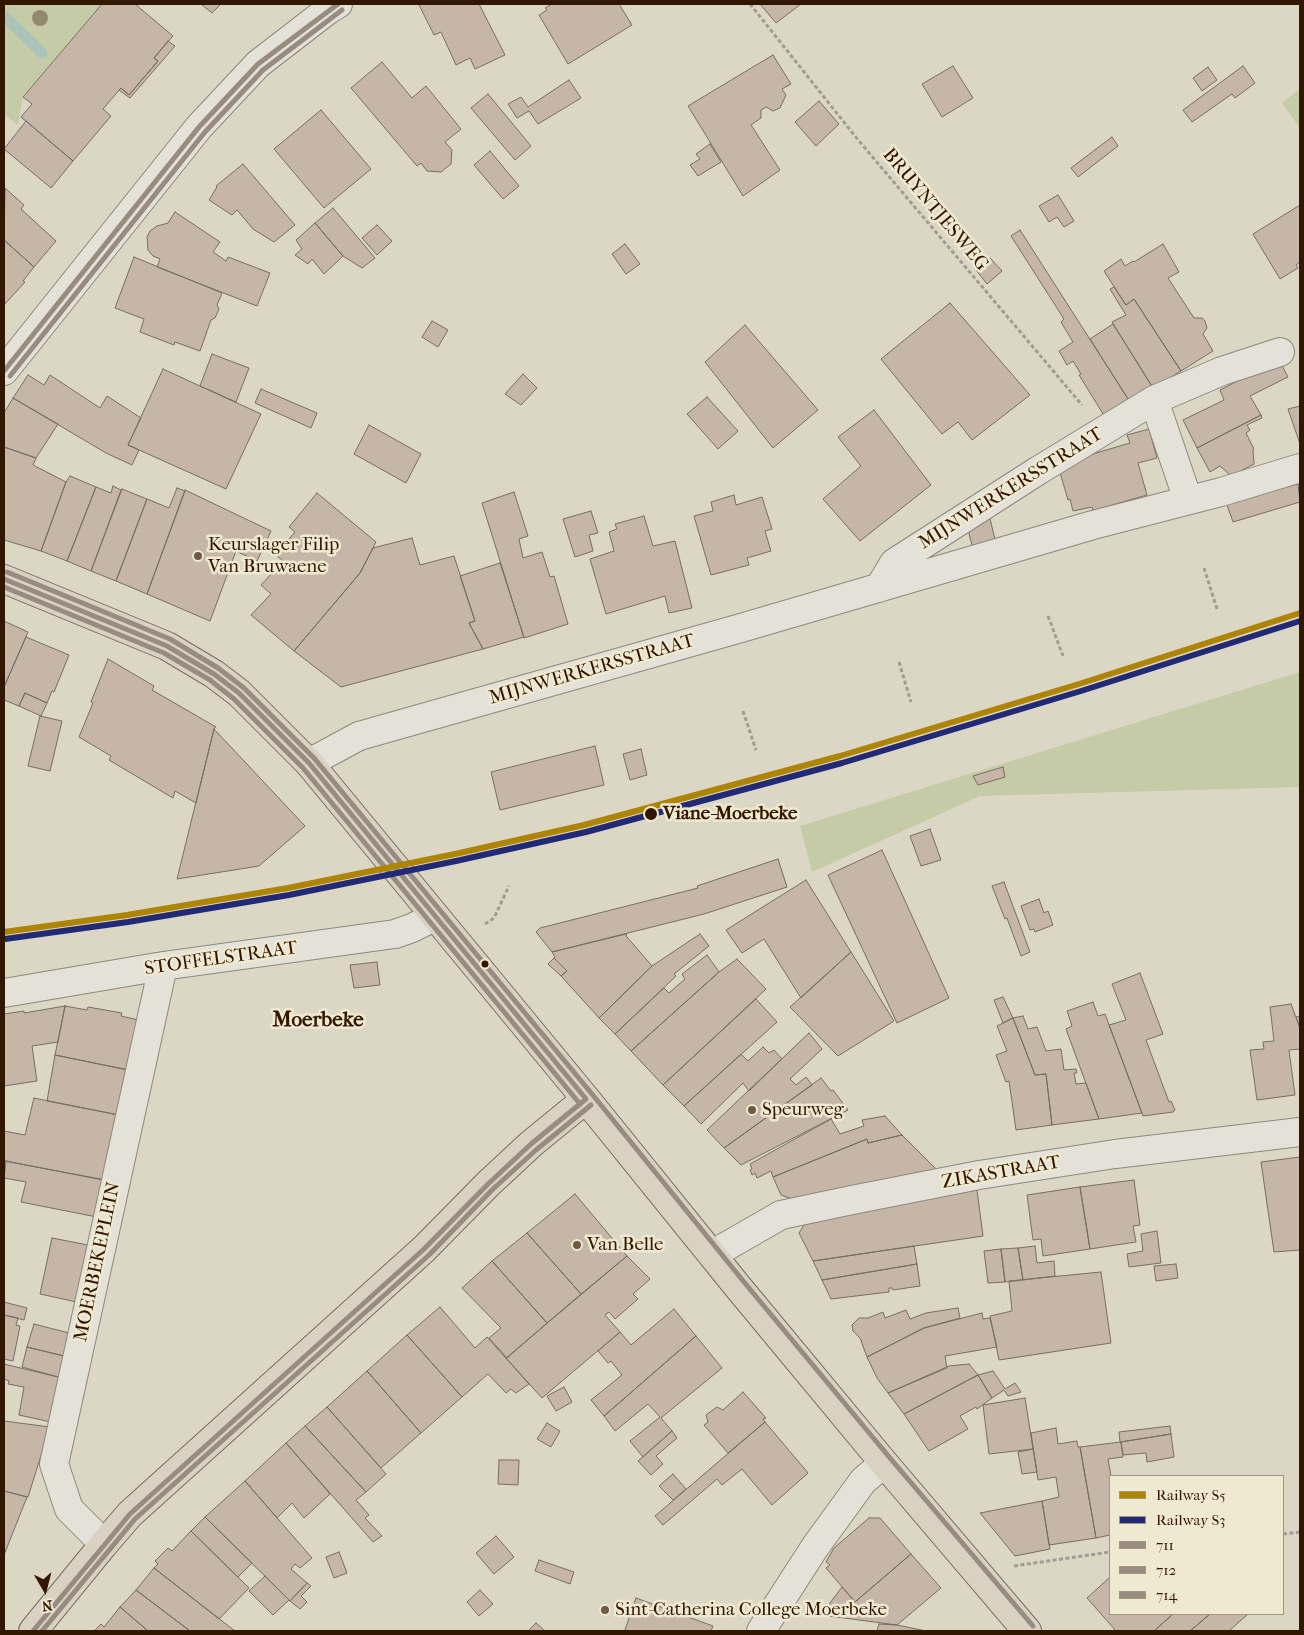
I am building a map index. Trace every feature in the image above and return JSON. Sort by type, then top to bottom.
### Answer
[{"type":"main road","points":[[4,579],[167,646],[214,674],[239,693],[309,763],[884,1463],[1027,1631]]},
{"type":"main road","points":[[33,1631],[130,1514],[424,1249],[509,1164],[586,1099]]},
{"type":"street","points":[[4,371],[199,127],[258,64],[338,4]]},
{"type":"street","name":"MIJNWERKERSSTRAAT","points":[[879,588],[894,563],[1038,470],[1154,400],[1222,371],[1280,352]]},
{"type":"street","points":[[1154,400],[1188,500]]},
{"type":"street","name":"MIJNWERKERSSTRAAT","points":[[309,763],[359,736],[741,628],[1093,525],[1300,468]]},
{"type":"street","name":"STOFFELSTRAAT","points":[[4,993],[162,966],[395,934],[434,917]]},
{"type":"street","name":"MOERBEKEPLEIN","points":[[104,1544],[70,1509],[54,1464],[162,966]]},
{"type":"street","name":"ZIKASTRAAT","points":[[712,1254],[780,1215],[852,1200],[980,1175],[1115,1154],[1300,1132]]},
{"type":"street","points":[[761,1631],[815,1548],[864,1481],[884,1463]]},
{"type":"path","name":"BRUYNTJESWEG","points":[[750,4],[859,141],[1104,430]]},
{"type":"path","points":[[1204,568],[1217,609]]},
{"type":"path","points":[[1048,616],[1063,656]]},
{"type":"path","points":[[899,662],[912,702]]},
{"type":"path","points":[[743,711],[756,750]]},
{"type":"path","points":[[457,943],[494,918],[509,886]]},
{"type":"path","points":[[1284,1534],[1300,1532]]},
{"type":"path","points":[[986,1583],[1015,1565],[1109,1552]]},
{"type":"green space","points":[[4,4],[102,4],[23,96],[18,125],[6,116],[4,117]]},
{"type":"green space","points":[[1300,89],[1300,128],[1282,103]]},
{"type":"green space","points":[[1300,672],[1300,787],[980,796],[812,872],[800,826]]},
{"type":"building","points":[[102,4],[135,4],[173,36],[154,58],[158,61],[129,95],[121,88],[103,109],[111,116],[73,161],[21,117],[32,104],[23,97]]},
{"type":"building","points":[[201,4],[221,4],[212,13]]},
{"type":"building","points":[[479,4],[505,55],[475,69],[470,58],[456,65],[441,32],[434,35],[419,5]]},
{"type":"building","points":[[552,4],[619,4],[632,25],[568,64],[539,15]]},
{"type":"building","points":[[760,4],[801,4],[776,23]]},
{"type":"building","points":[[168,41],[175,46],[130,98],[119,90],[121,88],[129,95],[158,61],[154,58]]},
{"type":"building","points":[[773,55],[791,84],[782,89],[786,95],[780,108],[773,111],[766,107],[761,110],[761,118],[751,125],[780,170],[743,196],[688,106]]},
{"type":"building","points":[[382,62],[412,98],[426,86],[461,129],[445,142],[452,150],[451,164],[441,172],[427,171],[421,163],[417,166],[351,88]]},
{"type":"building","points":[[953,66],[973,98],[942,117],[922,84]]},
{"type":"building","points":[[1243,66],[1255,83],[1235,98],[1232,94],[1192,122],[1183,110]]},
{"type":"building","points":[[1208,67],[1217,80],[1202,91],[1193,78]]},
{"type":"building","points":[[569,80],[581,98],[538,124],[529,111],[517,118],[508,104],[521,97],[528,107]]},
{"type":"building","points":[[488,94],[531,146],[515,160],[471,108]]},
{"type":"building","points":[[819,101],[839,124],[816,146],[795,122]]},
{"type":"building","points":[[321,110],[371,169],[324,208],[274,149]]},
{"type":"building","points":[[26,121],[73,161],[51,188],[4,149]]},
{"type":"building","points":[[1112,137],[1118,146],[1078,177],[1071,168]]},
{"type":"building","points":[[710,144],[721,162],[698,176],[690,165],[700,159],[696,154]]},
{"type":"building","points":[[490,151],[519,186],[503,199],[474,165]]},
{"type":"building","points":[[243,164],[295,225],[274,242],[253,229],[237,210],[232,215],[209,200],[216,186]]},
{"type":"building","points":[[5,188],[24,205],[21,209],[56,241],[34,267],[4,240]]},
{"type":"building","points":[[1058,195],[1074,221],[1064,227],[1057,217],[1049,222],[1039,206]]},
{"type":"building","points":[[1300,205],[1300,262],[1296,265],[1298,268],[1280,279],[1253,234]]},
{"type":"building","points":[[333,208],[375,258],[362,268],[343,256],[315,223]]},
{"type":"building","points":[[175,212],[220,242],[213,252],[226,261],[228,257],[270,273],[257,306],[157,267],[160,259],[153,256],[148,250],[147,237],[150,231],[157,226],[168,223]]},
{"type":"building","points":[[315,223],[343,256],[324,274],[312,259],[308,264],[295,255],[302,249],[296,240]]},
{"type":"building","points":[[377,225],[392,241],[377,255],[362,238]]},
{"type":"building","points":[[1020,230],[1130,402],[1105,417],[1079,375],[1081,374],[1073,361],[1067,365],[1059,351],[1073,342],[1061,322],[1064,319],[1011,236]]},
{"type":"building","points":[[4,240],[34,267],[23,281],[25,282],[4,305]]},
{"type":"building","points":[[625,244],[640,264],[626,274],[612,254]]},
{"type":"building","points":[[1163,244],[1179,272],[1168,278],[1194,318],[1202,318],[1205,321],[1207,328],[1203,334],[1213,351],[1181,371],[1134,299],[1126,305],[1104,271],[1121,259],[1125,266],[1134,262]]},
{"type":"building","points":[[134,257],[222,293],[217,305],[219,309],[215,318],[211,320],[200,351],[175,342],[174,345],[140,332],[144,319],[115,308]]},
{"type":"building","points":[[990,258],[1002,271],[987,284],[976,270]]},
{"type":"building","points":[[1114,287],[1126,305],[1134,299],[1181,371],[1153,388],[1112,322],[1126,315],[1110,289]]},
{"type":"building","points":[[950,303],[1030,395],[972,440],[958,422],[942,434],[881,359]]},
{"type":"building","points":[[432,321],[448,330],[438,347],[422,337]]},
{"type":"building","points":[[1113,324],[1153,388],[1130,402],[1090,339]]},
{"type":"building","points":[[745,325],[818,410],[773,448],[705,362]]},
{"type":"building","points":[[212,354],[249,368],[236,402],[200,386]]},
{"type":"building","points":[[1279,360],[1288,377],[1250,396],[1261,415],[1197,448],[1183,420],[1224,400],[1220,390]]},
{"type":"building","points":[[163,369],[261,414],[226,489],[128,445]]},
{"type":"building","points":[[523,374],[537,388],[521,405],[505,394]]},
{"type":"building","points":[[28,375],[44,385],[50,375],[100,408],[107,396],[141,418],[128,445],[139,450],[132,465],[106,453],[13,398]]},
{"type":"building","points":[[261,389],[317,413],[311,428],[255,403]]},
{"type":"building","points":[[707,397],[738,431],[718,449],[687,414]]},
{"type":"building","points":[[13,398],[58,424],[36,458],[4,447],[4,413]]},
{"type":"building","points":[[1300,406],[1300,444],[1288,409]]},
{"type":"building","points":[[874,410],[931,485],[860,541],[823,499],[861,466],[838,437]]},
{"type":"building","points":[[1261,415],[1262,418],[1247,425],[1250,430],[1246,433],[1254,449],[1254,464],[1231,476],[1220,466],[1210,472],[1197,448]]},
{"type":"building","points":[[369,425],[421,454],[406,483],[354,454]]},
{"type":"building","points":[[1149,429],[1157,458],[1138,463],[1147,495],[1095,510],[1092,507],[1073,511],[1059,469],[1080,462],[1079,458],[1130,443],[1127,435]]},
{"type":"building","points":[[4,447],[36,458],[33,465],[66,482],[41,551],[4,540]]},
{"type":"building","points":[[70,476],[96,487],[67,561],[41,551],[66,482]]},
{"type":"building","points":[[1298,484],[1300,502],[1233,522],[1226,502]]},
{"type":"building","points":[[113,486],[121,490],[91,571],[67,561],[96,487],[111,493]]},
{"type":"building","points":[[177,488],[185,491],[147,594],[116,581],[147,499],[169,508]]},
{"type":"building","points":[[122,489],[147,499],[116,581],[91,571]]},
{"type":"building","name":"Keurslager Filip Van Bruwaene","points":[[185,490],[271,531],[257,561],[236,551],[210,621],[147,594]]},
{"type":"building","points":[[514,492],[528,536],[519,539],[523,558],[542,552],[550,577],[554,576],[568,624],[524,638],[482,503]]},
{"type":"building","points":[[317,493],[376,542],[360,573],[294,651],[251,615],[271,594],[261,585],[283,561],[276,555],[295,532],[289,527]]},
{"type":"building","points":[[734,495],[736,505],[762,497],[772,529],[765,531],[771,551],[747,558],[749,565],[711,575],[694,516],[713,511],[711,502]]},
{"type":"building","points":[[591,511],[598,533],[589,535],[593,551],[575,557],[563,519]]},
{"type":"building","points":[[644,516],[653,546],[675,541],[692,608],[669,613],[665,596],[606,614],[590,559],[614,551],[609,532],[617,529],[615,524]]},
{"type":"building","points":[[990,519],[996,543],[973,549],[967,526]]},
{"type":"building","points":[[412,538],[420,565],[454,556],[475,621],[469,623],[483,649],[341,687],[294,651],[360,573],[373,548]]},
{"type":"building","points":[[500,563],[524,637],[483,649],[469,623],[475,621],[460,576]]},
{"type":"building","points":[[4,621],[28,632],[4,687]]},
{"type":"building","points":[[26,637],[69,655],[54,692],[52,691],[47,703],[25,693],[19,706],[4,700],[4,687]]},
{"type":"building","points":[[108,659],[154,686],[152,690],[216,727],[196,803],[175,791],[173,798],[109,760],[111,756],[79,737]]},
{"type":"building","points":[[25,693],[47,703],[41,716],[19,706]]},
{"type":"building","points":[[40,716],[62,721],[50,771],[28,766]]},
{"type":"building","points":[[214,729],[305,826],[259,866],[177,879]]},
{"type":"building","points":[[595,746],[604,785],[500,810],[491,772]]},
{"type":"building","points":[[641,749],[647,775],[630,780],[623,754]]},
{"type":"building","points":[[1003,767],[1005,777],[978,785],[973,776]]},
{"type":"building","points":[[930,829],[941,860],[921,866],[910,836]]},
{"type":"building","points":[[882,850],[949,998],[897,1023],[828,875]]},
{"type":"building","points":[[778,859],[787,887],[704,914],[552,952],[536,932],[540,928],[698,888],[697,886]]},
{"type":"building","points":[[806,880],[851,952],[801,998],[764,939],[742,953],[726,930]]},
{"type":"building","points":[[1004,882],[1030,952],[1021,956],[1007,918],[1005,919],[992,886]]},
{"type":"building","points":[[1039,899],[1044,913],[1048,911],[1053,925],[1035,932],[1034,929],[1030,930],[1021,906]]},
{"type":"building","points":[[626,934],[652,966],[599,1018],[561,976],[567,971],[554,958],[552,952]]},
{"type":"building","points":[[700,934],[709,946],[674,974],[676,976],[615,1034],[599,1018],[652,966]]},
{"type":"building","points":[[851,952],[894,1021],[838,1056],[790,1007]]},
{"type":"building","points":[[707,955],[719,972],[631,1051],[615,1034],[664,988],[669,993],[685,979],[682,974]]},
{"type":"building","points":[[554,958],[567,971],[561,976],[548,964]]},
{"type":"building","points":[[737,959],[766,989],[663,1085],[631,1051],[719,972]]},
{"type":"building","points":[[377,962],[380,985],[354,988],[350,965]]},
{"type":"building","points":[[1140,973],[1163,1034],[1146,1040],[1169,1102],[1171,1101],[1175,1110],[1173,1112],[1143,1116],[1109,1025],[1126,1020],[1112,984]]},
{"type":"building","points":[[1003,997],[1013,1018],[1003,1023],[994,1000]]},
{"type":"building","points":[[756,999],[777,1022],[684,1106],[663,1085]]},
{"type":"building","points":[[1093,1002],[1098,1016],[1105,1014],[1142,1113],[1099,1119],[1066,1029],[1072,1026],[1067,1011]]},
{"type":"building","points":[[1291,1004],[1300,1028],[1300,1049],[1289,1050],[1295,1095],[1257,1100],[1250,1050],[1264,1049],[1263,1042],[1274,1041],[1270,1007]]},
{"type":"building","points":[[65,1006],[87,1010],[88,1007],[122,1013],[121,1016],[143,1021],[133,1071],[55,1055]]},
{"type":"building","points":[[65,1006],[58,1042],[32,1046],[37,1081],[4,1086],[4,1014],[24,1011],[24,1013]]},
{"type":"building","points":[[1023,1016],[1028,1029],[1037,1027],[1046,1051],[1061,1049],[1064,1070],[1076,1069],[1077,1073],[1074,1073],[1076,1084],[1086,1083],[1099,1119],[1052,1125],[1046,1074],[1035,1075],[1013,1018]]},
{"type":"building","points":[[1300,1016],[1300,1028],[1296,1017]]},
{"type":"building","points":[[1013,1018],[1035,1075],[1046,1074],[1052,1125],[1016,1130],[1009,1081],[1006,1082],[996,1055],[1007,1051],[997,1026]]},
{"type":"building","name":"Speurweg","points":[[809,1033],[822,1049],[790,1079],[796,1085],[806,1077],[812,1085],[724,1148],[707,1130]]},
{"type":"building","points":[[763,1047],[769,1053],[774,1050],[782,1059],[749,1091],[743,1083],[701,1124],[684,1106],[741,1054],[748,1061]]},
{"type":"building","points":[[55,1055],[133,1071],[124,1116],[47,1101]]},
{"type":"building","points":[[821,1078],[848,1110],[741,1165],[724,1148]]},
{"type":"building","points":[[34,1098],[124,1116],[111,1181],[4,1161],[4,1131],[25,1135]]},
{"type":"building","points":[[885,1116],[902,1135],[868,1143],[867,1139],[773,1177],[771,1171],[757,1178],[755,1173],[752,1175],[750,1164],[831,1119],[840,1134],[864,1126],[862,1120]]},
{"type":"building","points":[[902,1135],[938,1171],[792,1199],[781,1195],[773,1177],[867,1139],[868,1143]]},
{"type":"building","points":[[1300,1157],[1300,1250],[1274,1252],[1261,1162]]},
{"type":"building","points":[[6,1161],[108,1181],[102,1218],[21,1202],[26,1182],[4,1178]]},
{"type":"building","points":[[1134,1180],[1140,1225],[1133,1226],[1136,1242],[1090,1249],[1080,1187]]},
{"type":"building","points":[[1080,1187],[1090,1249],[1043,1256],[1041,1239],[1033,1240],[1027,1195]]},
{"type":"building","points":[[977,1190],[983,1236],[813,1261],[799,1233],[807,1220]]},
{"type":"building","name":"Van Belle","points":[[575,1194],[627,1256],[581,1294],[527,1233]]},
{"type":"building","points":[[1157,1231],[1161,1263],[1129,1267],[1127,1254],[1143,1251],[1141,1234]]},
{"type":"building","points":[[527,1233],[581,1294],[547,1323],[492,1261]]},
{"type":"building","points":[[52,1238],[93,1246],[81,1303],[40,1294]]},
{"type":"building","points":[[914,1246],[917,1264],[822,1280],[813,1261]]},
{"type":"building","points":[[1035,1246],[1037,1263],[1054,1261],[1055,1276],[1023,1280],[1018,1248]]},
{"type":"building","points":[[1018,1248],[1023,1280],[1005,1282],[1001,1249]]},
{"type":"building","points":[[1001,1249],[1005,1282],[988,1283],[984,1251]]},
{"type":"building","points":[[627,1256],[650,1279],[633,1294],[638,1299],[615,1319],[609,1312],[605,1315],[620,1332],[542,1398],[506,1358]]},
{"type":"building","points":[[492,1261],[547,1323],[507,1358],[489,1338],[501,1328],[462,1288]]},
{"type":"building","points":[[917,1264],[920,1286],[893,1290],[889,1288],[889,1292],[831,1299],[822,1280]]},
{"type":"building","points":[[1176,1264],[1178,1278],[1156,1281],[1154,1266]]},
{"type":"building","points":[[1101,1272],[1111,1343],[999,1360],[990,1316],[1012,1311],[1009,1281]]},
{"type":"building","points":[[4,1302],[27,1308],[24,1320],[4,1315]]},
{"type":"building","points":[[440,1307],[475,1348],[487,1337],[529,1384],[516,1393],[511,1389],[506,1393],[488,1374],[462,1397],[407,1335]]},
{"type":"building","points":[[958,1308],[960,1318],[924,1328],[867,1357],[860,1338],[853,1331],[852,1325],[859,1318],[868,1318],[883,1312],[885,1318],[906,1310],[910,1319],[926,1313]]},
{"type":"building","points":[[674,1309],[696,1336],[604,1416],[591,1400],[622,1375],[611,1361],[608,1363],[598,1351],[620,1332],[631,1345]]},
{"type":"building","points":[[982,1313],[983,1319],[990,1318],[997,1347],[945,1356],[947,1368],[888,1393],[877,1378],[867,1357],[924,1328]]},
{"type":"building","points":[[4,1315],[18,1318],[16,1325],[20,1326],[13,1361],[4,1359]]},
{"type":"building","points":[[34,1324],[73,1334],[68,1357],[27,1347]]},
{"type":"building","points":[[407,1335],[462,1397],[421,1433],[367,1371]]},
{"type":"building","points":[[696,1336],[722,1368],[661,1418],[672,1431],[643,1457],[630,1441],[660,1417],[648,1404],[615,1431],[604,1416]]},
{"type":"building","points":[[27,1347],[68,1357],[62,1378],[22,1367]]},
{"type":"building","points":[[4,1364],[62,1378],[51,1422],[19,1415],[24,1387],[8,1384],[9,1381],[4,1379]]},
{"type":"building","points":[[969,1364],[978,1375],[904,1414],[888,1393],[949,1366]]},
{"type":"building","points":[[367,1371],[421,1433],[381,1468],[327,1407]]},
{"type":"building","points":[[993,1371],[1005,1389],[1015,1383],[1021,1392],[1008,1396],[1004,1390],[992,1398],[978,1375]]},
{"type":"building","points":[[978,1375],[992,1398],[977,1409],[976,1407],[960,1416],[968,1429],[929,1451],[904,1414]]},
{"type":"building","points":[[564,1387],[572,1402],[556,1411],[547,1396]]},
{"type":"building","points":[[743,1392],[766,1418],[763,1419],[765,1422],[728,1453],[704,1425],[708,1422],[706,1415],[717,1407],[723,1410]]},
{"type":"building","points":[[1025,1398],[1033,1449],[989,1454],[983,1405]]},
{"type":"building","points":[[327,1407],[386,1474],[366,1492],[305,1426]]},
{"type":"building","points":[[4,1421],[50,1427],[28,1497],[4,1491]]},
{"type":"building","points":[[765,1422],[808,1473],[772,1505],[742,1469],[722,1485],[717,1479],[663,1525],[655,1516]]},
{"type":"building","points":[[547,1423],[560,1431],[551,1447],[537,1439]]},
{"type":"building","points":[[305,1426],[366,1492],[356,1500],[369,1515],[365,1518],[382,1536],[373,1542],[286,1443]]},
{"type":"building","points":[[1170,1426],[1171,1434],[1120,1442],[1119,1432]]},
{"type":"building","points":[[1056,1428],[1058,1444],[1077,1441],[1078,1447],[1080,1447],[1096,1538],[1049,1545],[1042,1501],[1059,1497],[1056,1477],[1038,1480],[1031,1433]]},
{"type":"building","points":[[672,1431],[677,1438],[656,1456],[663,1464],[651,1475],[638,1461]]},
{"type":"building","points":[[1171,1434],[1174,1457],[1147,1462],[1146,1453],[1123,1455],[1121,1442]]},
{"type":"building","points":[[1121,1442],[1123,1457],[1108,1459],[1111,1475],[1109,1475],[1109,1535],[1096,1538],[1080,1447]]},
{"type":"building","points":[[286,1443],[330,1494],[304,1518],[292,1503],[277,1518],[245,1481]]},
{"type":"building","points":[[1033,1449],[1037,1472],[1022,1474],[1018,1452]]},
{"type":"building","points":[[499,1460],[519,1460],[518,1485],[498,1484]]},
{"type":"building","points":[[673,1474],[686,1489],[673,1500],[659,1486]]},
{"type":"building","points":[[245,1481],[312,1558],[300,1568],[295,1564],[291,1569],[307,1583],[290,1601],[205,1517]]},
{"type":"building","points":[[4,1491],[27,1497],[4,1555]]},
{"type":"building","points":[[1042,1501],[1050,1549],[1015,1556],[980,1513]]},
{"type":"building","points":[[205,1517],[252,1563],[238,1577],[191,1531]]},
{"type":"building","points":[[869,1518],[880,1518],[911,1554],[855,1602],[826,1568],[830,1565],[826,1562],[834,1548]]},
{"type":"building","points":[[191,1531],[249,1588],[219,1619],[154,1568],[158,1564],[155,1561],[168,1548],[172,1551]]},
{"type":"building","points":[[496,1536],[514,1557],[494,1574],[476,1553]]},
{"type":"building","points":[[339,1552],[347,1573],[334,1578],[326,1557]]},
{"type":"building","points":[[911,1554],[941,1588],[897,1625],[821,1615],[842,1587],[855,1602]]},
{"type":"building","points":[[539,1560],[574,1572],[570,1584],[535,1571]]},
{"type":"building","points":[[154,1568],[235,1631],[190,1631],[136,1590]]},
{"type":"building","points":[[265,1576],[289,1600],[273,1615],[249,1591]]},
{"type":"building","points":[[1109,1578],[1109,1615],[1172,1615],[1154,1631],[1116,1631],[1087,1598]]},
{"type":"building","points":[[307,1583],[311,1586],[301,1596],[307,1602],[300,1609],[290,1601]]},
{"type":"building","points":[[136,1590],[190,1631],[148,1631],[120,1607]]},
{"type":"building","points":[[480,1590],[493,1604],[479,1616],[467,1602]]},
{"type":"building","points":[[636,1598],[713,1626],[711,1631],[625,1630]]},
{"type":"building","points":[[120,1607],[148,1631],[94,1631],[101,1624],[104,1627]]},
{"type":"building","points":[[1172,1615],[1209,1615],[1190,1631],[1154,1631]]},
{"type":"building","points":[[1209,1615],[1247,1615],[1229,1631],[1190,1631]]},
{"type":"building","points":[[536,1623],[545,1631],[528,1631]]},
{"type":"building","points":[[879,1624],[897,1625],[926,1631],[877,1631]]},
{"type":"waterway","points":[[4,16],[42,53]]},
{"type":"rail line","name":"S5","points":[[4,932],[127,915],[288,888],[455,854],[584,825],[840,756],[1079,684],[1300,613]]},
{"type":"rail line","name":"S3","points":[[5,939],[128,922],[289,895],[586,832],[842,763],[1081,691],[1300,621]]},
{"type":"transit line","name":"711","points":[[4,371],[199,127],[258,64],[338,4]]},
{"type":"transit line","name":"712","points":[[10,376],[205,132],[263,70],[342,10]]},
{"type":"transit line","name":"714","points":[[7,572],[170,639],[218,668],[244,688],[314,758],[592,1094],[744,1282],[1033,1626]]},
{"type":"transit line","name":"711","points":[[4,579],[167,646],[214,674],[239,693],[309,763],[586,1099]]},
{"type":"transit line","name":"712","points":[[4,587],[164,653],[210,680],[234,699],[303,768],[580,1104]]},
{"type":"transit line","name":"711","points":[[33,1631],[130,1514],[424,1249],[488,1184],[531,1144],[586,1099]]},
{"type":"transit line","name":"712","points":[[42,1631],[135,1519],[429,1255],[493,1189],[536,1150],[591,1105]]},
{"type":"place","name":"Keurslager Filip Van Bruwaene","points":[[198,556]]},
{"type":"place","name":"Viane-Moerbeke","points":[[651,814]]},
{"type":"place","name":"Speurweg","points":[[752,1110]]},
{"type":"place","name":"Van Belle","points":[[577,1245]]},
{"type":"place","name":"Sint-Catherina College Moerbeke","points":[[605,1610]]},
{"type":"district","name":"Moerbeke","points":[[318,1021]]}]
